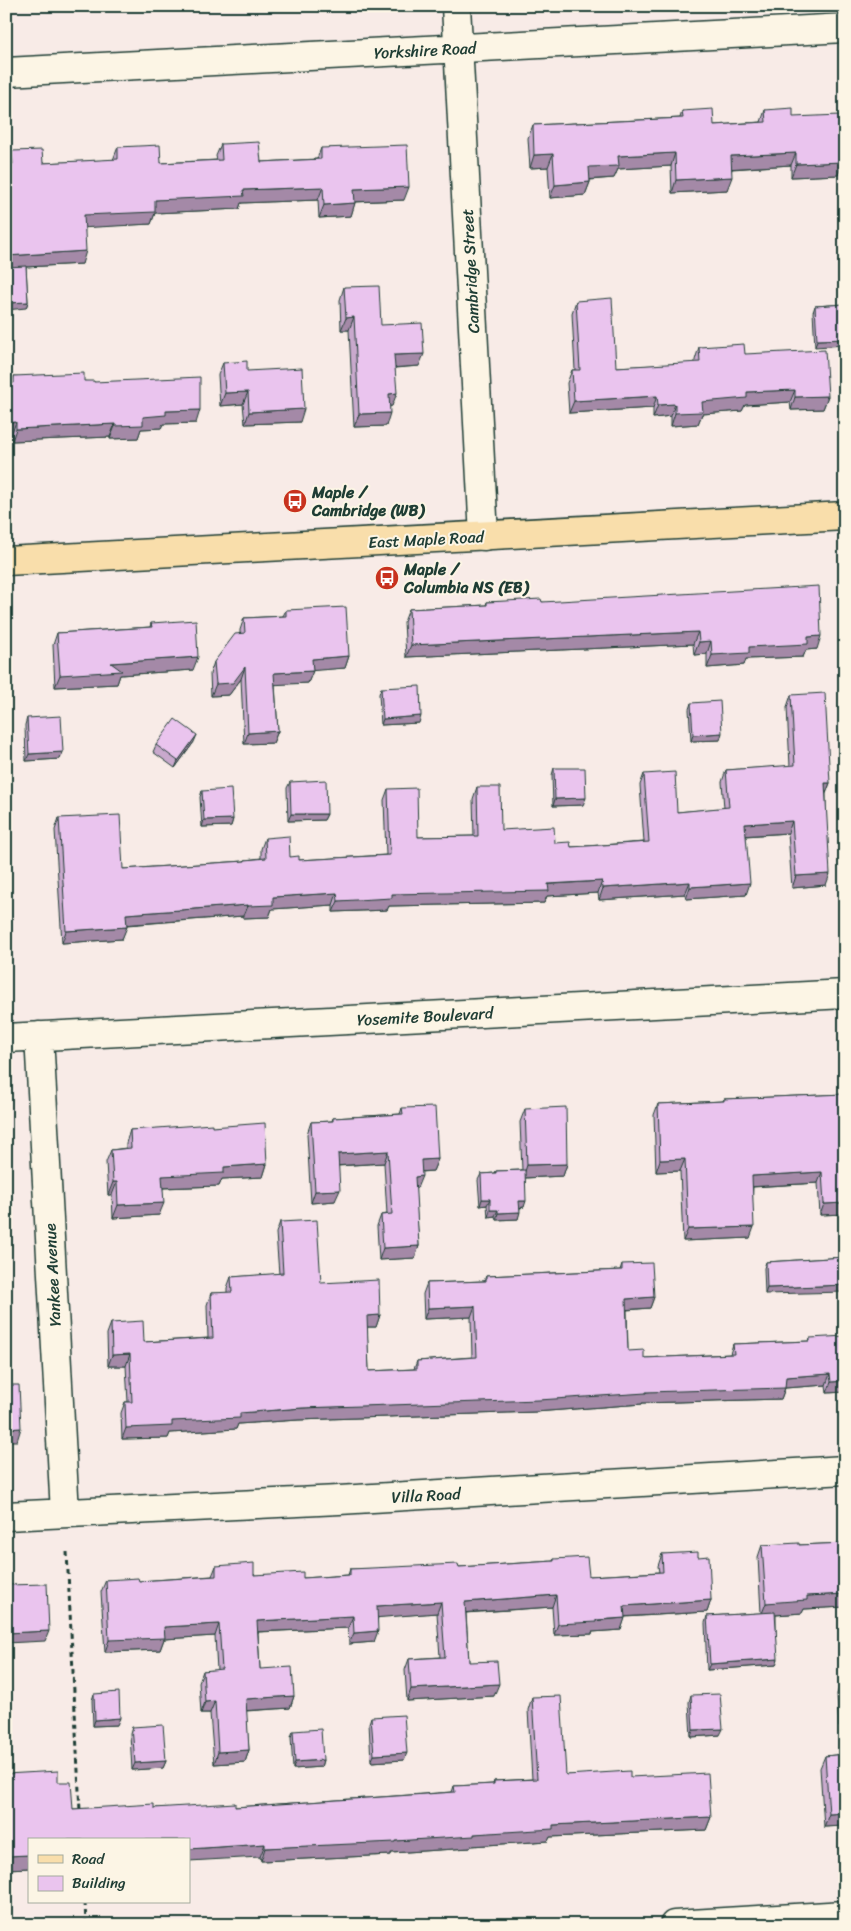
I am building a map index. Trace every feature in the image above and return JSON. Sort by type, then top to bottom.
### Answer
[{"type":"main road","name":"East Maple Road","points":[[6,561],[845,516]]},
{"type":"street","name":"Cambridge Street","points":[[456,6],[484,536]]},
{"type":"street","name":"Yorkshire Road","points":[[6,72],[845,28]]},
{"type":"street","name":"Yosemite Boulevard","points":[[6,1038],[845,994]]},
{"type":"street","name":"Yankee Avenue","points":[[39,1036],[65,1513]]},
{"type":"street","name":"Villa Road","points":[[6,1516],[349,1500],[845,1470]]},
{"type":"street","points":[[674,1925],[845,1915]]},
{"type":"path","points":[[67,1552],[81,1820]]},
{"type":"path","points":[[85,1904],[86,1925]]},
{"type":"building","points":[[793,108],[793,117],[840,115],[842,162],[796,164],[796,153],[731,156],[732,177],[676,180],[675,153],[618,156],[619,166],[589,167],[590,182],[555,185],[553,154],[534,155],[533,125],[683,118],[682,111],[713,109],[714,125],[766,122],[765,110]]},
{"type":"building","points":[[259,142],[261,162],[321,159],[321,148],[407,145],[409,187],[354,189],[355,203],[324,205],[323,187],[243,190],[244,196],[155,200],[155,212],[84,215],[86,251],[6,256],[6,165],[13,164],[12,151],[42,150],[43,163],[118,159],[118,147],[160,145],[161,163],[222,160],[221,144]]},
{"type":"building","points":[[26,266],[28,302],[6,303],[6,267]]},
{"type":"building","points":[[379,286],[381,325],[422,323],[424,354],[394,355],[397,393],[389,394],[390,413],[359,414],[354,317],[346,318],[344,287]]},
{"type":"building","points":[[612,298],[616,367],[700,362],[699,347],[744,344],[745,354],[825,350],[828,396],[795,397],[795,390],[747,392],[747,398],[702,402],[703,412],[675,413],[675,404],[658,405],[657,396],[574,401],[572,370],[580,370],[576,301]]},
{"type":"building","points":[[845,304],[845,339],[817,340],[815,306]]},
{"type":"building","points":[[247,361],[247,371],[302,368],[304,409],[249,412],[248,392],[225,393],[223,363]]},
{"type":"building","points":[[84,373],[84,381],[94,382],[200,377],[200,410],[166,411],[166,415],[143,417],[143,425],[115,426],[115,424],[16,429],[16,422],[6,423],[6,384],[14,383],[14,376]]},
{"type":"building","points":[[819,586],[821,636],[808,637],[808,644],[749,647],[749,653],[712,655],[711,641],[699,642],[698,632],[411,645],[409,609],[487,605],[487,602],[541,599],[542,602]]},
{"type":"building","points":[[346,607],[349,656],[312,659],[313,671],[274,673],[278,731],[248,733],[245,667],[233,683],[216,684],[214,662],[235,634],[245,633],[244,618],[286,616],[286,610]]},
{"type":"building","points":[[196,620],[198,657],[111,663],[122,671],[60,675],[57,633],[152,627],[151,623]]},
{"type":"building","points":[[420,686],[421,716],[383,719],[381,688]]},
{"type":"building","points":[[825,693],[830,783],[825,783],[830,874],[796,876],[792,821],[745,824],[750,883],[690,887],[690,882],[603,888],[602,881],[548,884],[549,891],[392,894],[392,898],[338,901],[337,893],[273,897],[273,905],[248,905],[126,914],[127,927],[66,931],[59,818],[120,815],[123,869],[266,858],[265,838],[289,836],[290,857],[299,856],[299,860],[390,855],[388,789],[417,788],[418,837],[478,836],[477,787],[500,787],[501,830],[554,827],[555,843],[570,842],[571,847],[649,842],[644,774],[675,772],[677,812],[729,807],[726,770],[795,765],[791,695]]},
{"type":"building","points":[[720,701],[722,733],[693,735],[691,703]]},
{"type":"building","points":[[61,716],[63,752],[29,754],[27,718]]},
{"type":"building","points":[[175,719],[197,735],[178,761],[156,745]]},
{"type":"building","points":[[554,768],[585,768],[586,798],[555,799]]},
{"type":"building","points":[[326,780],[327,814],[291,814],[290,782]]},
{"type":"building","points":[[231,789],[233,819],[204,820],[202,791]]},
{"type":"building","points":[[845,1094],[845,1203],[824,1204],[822,1172],[752,1176],[754,1227],[688,1229],[685,1159],[660,1160],[658,1104]]},
{"type":"building","points":[[435,1107],[438,1159],[421,1160],[422,1176],[415,1177],[419,1246],[383,1248],[381,1215],[392,1214],[388,1151],[338,1154],[340,1190],[315,1191],[311,1122],[333,1121],[333,1118],[403,1114],[402,1108]]},
{"type":"building","points":[[566,1107],[567,1164],[527,1165],[525,1109]]},
{"type":"building","points":[[265,1123],[267,1164],[224,1167],[224,1173],[162,1176],[164,1203],[118,1205],[117,1182],[113,1182],[111,1150],[131,1148],[130,1130],[212,1124],[212,1127]]},
{"type":"building","points":[[525,1170],[526,1201],[519,1201],[520,1212],[498,1213],[498,1210],[490,1210],[490,1199],[482,1199],[481,1174],[496,1173],[496,1171]]},
{"type":"building","points":[[317,1220],[321,1283],[379,1280],[380,1315],[367,1316],[369,1371],[417,1369],[417,1361],[477,1357],[475,1306],[428,1308],[427,1283],[486,1281],[486,1276],[622,1270],[622,1264],[652,1263],[654,1297],[626,1299],[628,1351],[644,1350],[644,1358],[734,1354],[733,1344],[810,1341],[810,1338],[845,1336],[845,1381],[831,1382],[830,1374],[786,1377],[785,1388],[646,1392],[539,1400],[302,1408],[240,1413],[240,1418],[172,1421],[172,1426],[126,1428],[125,1402],[132,1402],[130,1354],[112,1355],[111,1323],[143,1321],[144,1342],[213,1338],[211,1293],[232,1292],[231,1277],[283,1273],[280,1222]]},
{"type":"building","points":[[845,1257],[845,1285],[767,1288],[766,1262]]},
{"type":"building","points":[[6,1385],[19,1385],[21,1428],[6,1429]]},
{"type":"building","points":[[799,1543],[799,1545],[845,1543],[845,1594],[807,1596],[807,1600],[766,1603],[762,1545]]},
{"type":"building","points":[[698,1552],[698,1557],[709,1556],[711,1600],[624,1606],[625,1618],[558,1624],[556,1595],[465,1602],[469,1662],[497,1661],[499,1684],[411,1689],[409,1659],[445,1657],[441,1602],[377,1606],[378,1631],[354,1633],[353,1616],[257,1621],[260,1669],[292,1667],[294,1696],[246,1699],[249,1750],[218,1752],[215,1701],[205,1702],[203,1671],[222,1669],[219,1624],[164,1627],[165,1638],[109,1640],[106,1580],[138,1578],[139,1581],[216,1576],[216,1566],[254,1563],[254,1575],[303,1572],[303,1578],[350,1575],[350,1569],[458,1564],[459,1567],[587,1557],[589,1576],[663,1572],[662,1554]]},
{"type":"building","points":[[47,1584],[49,1631],[6,1633],[6,1585]]},
{"type":"building","points":[[775,1612],[778,1659],[710,1664],[707,1616]]},
{"type":"building","points":[[845,1687],[845,1720],[841,1720],[839,1688]]},
{"type":"building","points":[[119,1692],[120,1718],[95,1720],[94,1694]]},
{"type":"building","points":[[720,1694],[723,1729],[693,1730],[691,1695]]},
{"type":"building","points":[[561,1696],[566,1775],[630,1771],[630,1777],[708,1773],[711,1817],[553,1825],[553,1829],[395,1842],[265,1848],[265,1844],[190,1849],[190,1838],[28,1838],[28,1855],[6,1855],[6,1774],[58,1771],[58,1782],[71,1782],[73,1809],[154,1804],[154,1808],[235,1803],[235,1807],[455,1792],[454,1786],[494,1784],[494,1781],[537,1779],[532,1697]]},
{"type":"building","points":[[404,1715],[407,1753],[374,1755],[371,1717]]},
{"type":"building","points":[[163,1725],[166,1761],[135,1763],[132,1727]]},
{"type":"building","points":[[321,1729],[323,1760],[295,1762],[293,1731]]},
{"type":"building","points":[[845,1754],[845,1813],[829,1814],[825,1756]]},
{"type":"place","name":"Maple / Cambridge (WB)","points":[[295,501]]},
{"type":"place","name":"Maple / Columbia NS (EB)","points":[[387,578]]}]
